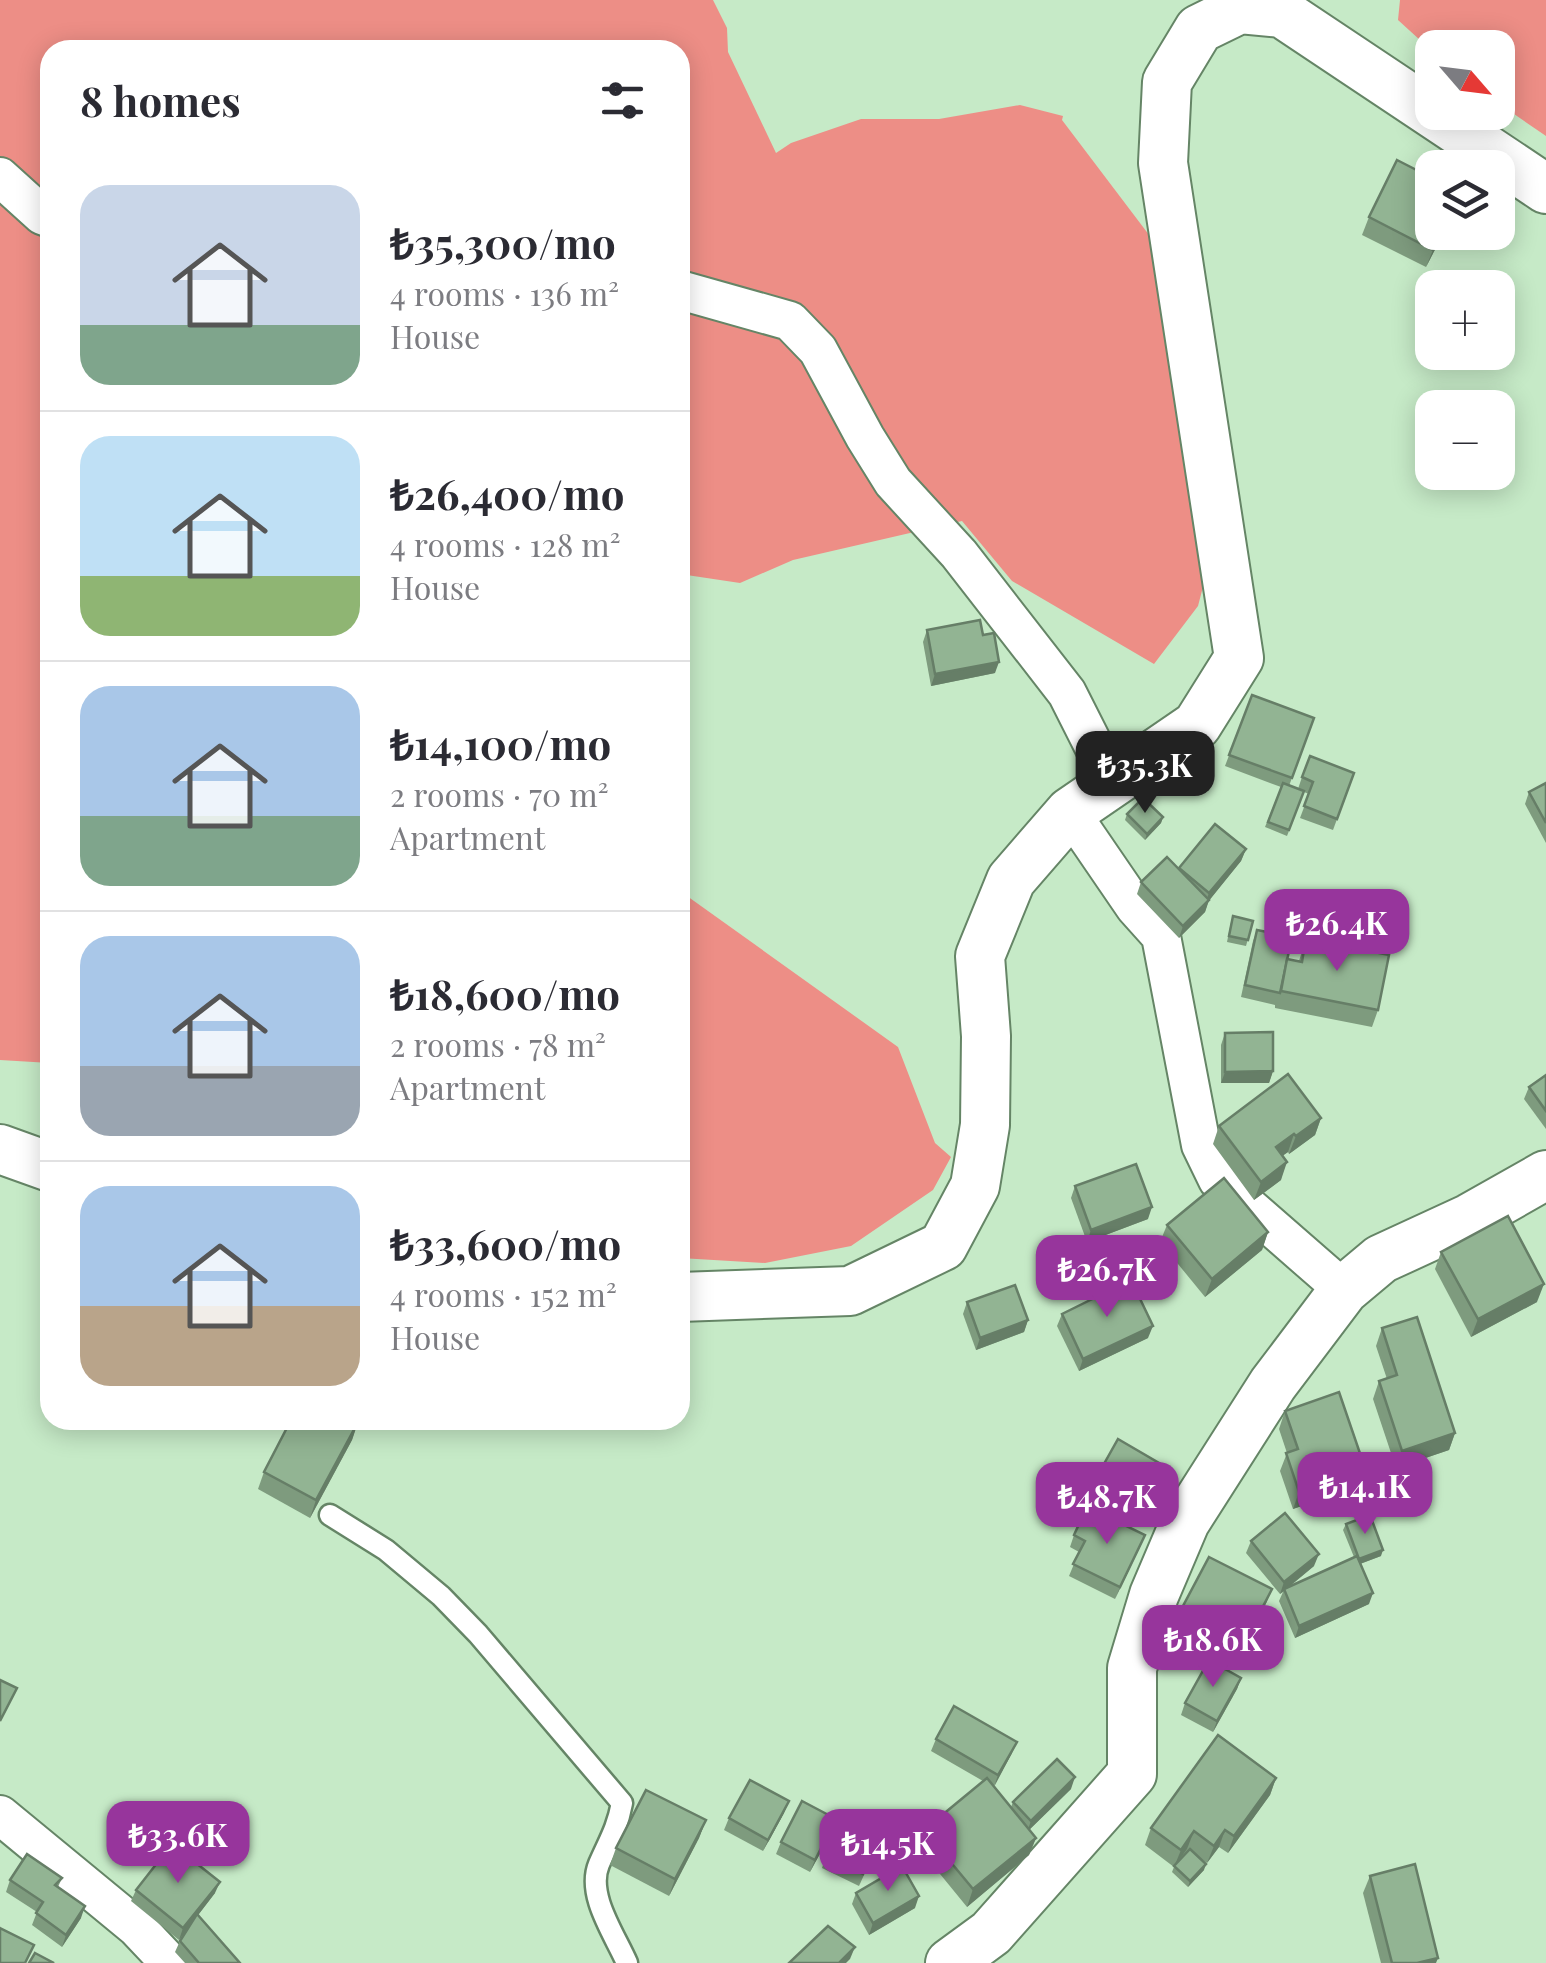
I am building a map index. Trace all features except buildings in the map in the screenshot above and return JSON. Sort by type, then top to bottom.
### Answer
[{"type":"street","points":[[690,1297],[850,1291],[943,1246],[975,1186],[986,1125],[986,1036],[980,956],[1011,880],[1070,812],[1197,724],[1239,658],[1163,163],[1167,82],[1199,28],[1240,9],[1282,13],[1546,189]]},
{"type":"street","points":[[0,176],[40,213]]},
{"type":"street","points":[[690,293],[790,321],[818,350],[893,482],[959,554],[1067,693],[1113,784]]},
{"type":"street","points":[[1070,812],[1135,907],[1161,936],[1201,1144],[1218,1180],[1344,1290]]},
{"type":"street","points":[[0,1149],[40,1163]]},
{"type":"street","points":[[950,1963],[992,1933],[1132,1774],[1132,1668],[1154,1595],[1185,1522],[1273,1384],[1344,1290],[1381,1259],[1470,1218],[1546,1174]]},
{"type":"street","points":[[0,1815],[136,1927],[170,1963]]},
{"type":"lane","points":[[330,1515],[386,1550],[441,1596],[622,1803],[617,1832],[597,1868],[598,1898],[628,1963]]},
{"type":"shaded area","points":[[0,0],[713,0],[727,28],[728,52],[776,153],[791,143],[861,119],[939,119],[1020,105],[1063,116],[1062,120],[1165,256],[1211,556],[1198,606],[1154,664],[1012,581],[962,521],[793,560],[740,583],[690,576],[690,40],[40,40],[40,1062],[0,1060]]},
{"type":"shaded area","points":[[1400,0],[1546,0],[1546,136],[1515,115],[1515,30],[1415,30],[1415,36],[1398,20]]},
{"type":"shaded area","points":[[690,898],[898,1047],[935,1143],[951,1157],[933,1190],[851,1246],[765,1263],[690,1259]]}]
